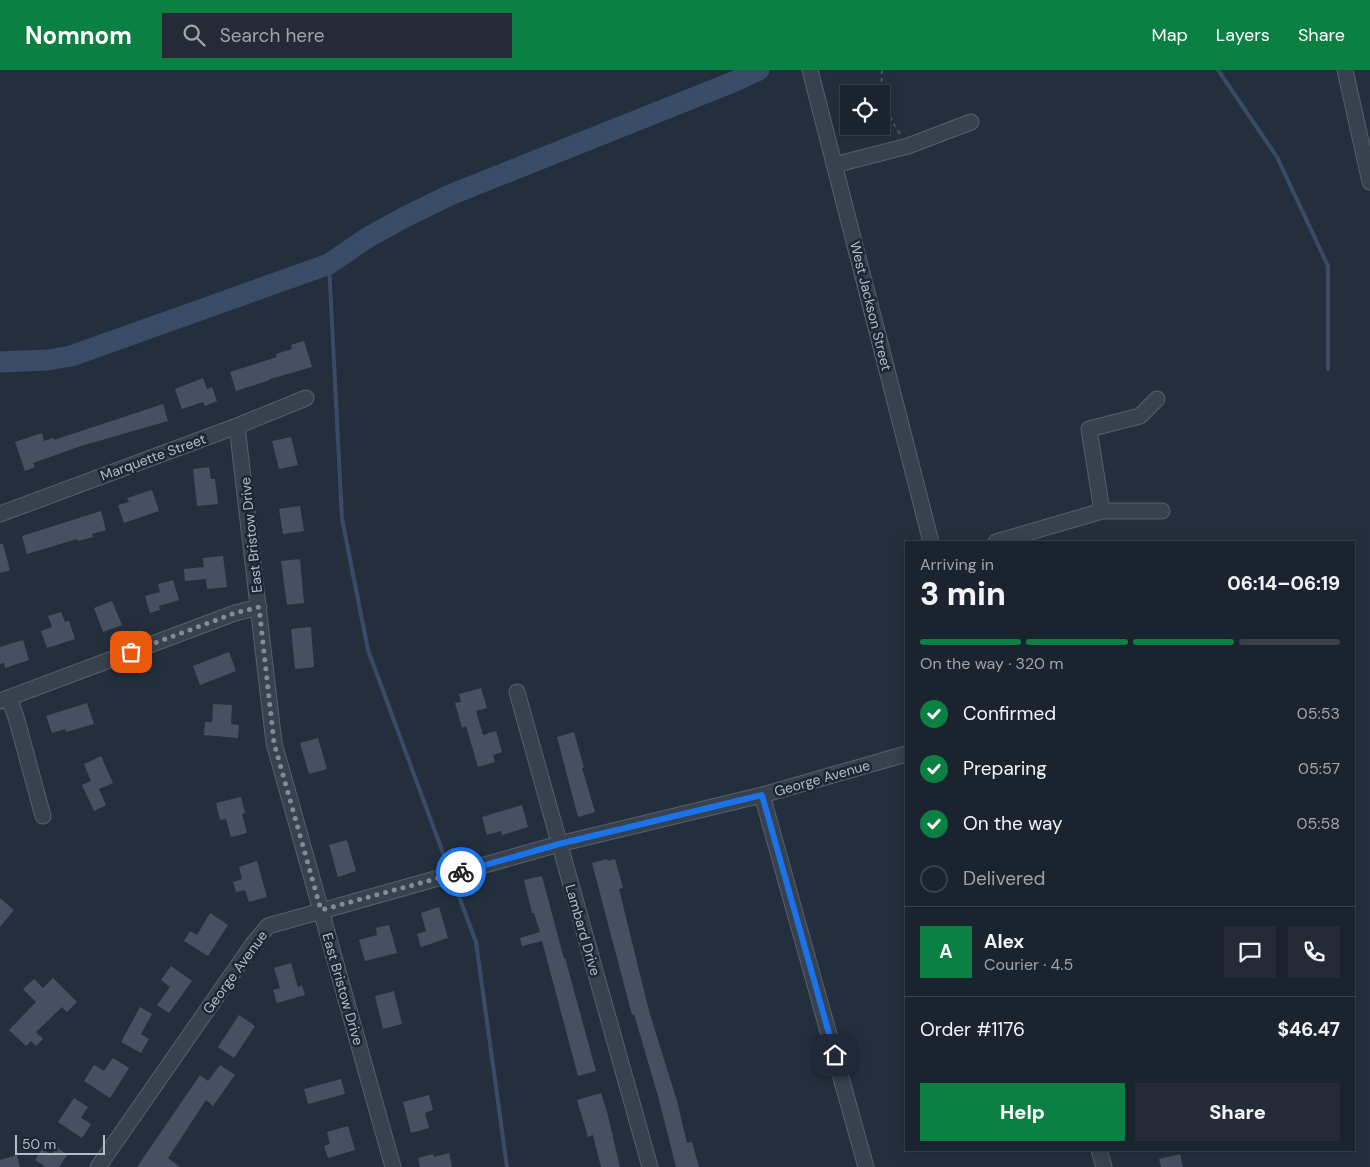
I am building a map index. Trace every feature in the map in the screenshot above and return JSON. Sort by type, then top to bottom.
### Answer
[{"type":"street","name":"West Jackson Street","points":[[810,70],[931,541]]},
{"type":"street","points":[[1345,70],[1370,182]]},
{"type":"street","points":[[834,165],[908,146],[970,122]]},
{"type":"street","name":"Marquette Street","points":[[0,514],[238,426],[306,398]]},
{"type":"street","points":[[1102,511],[1089,430],[1140,416],[1157,399]]},
{"type":"street","name":"East Bristow Drive","points":[[238,426],[274,743],[390,1166]]},
{"type":"street","points":[[999,541],[1102,511],[1162,511]]},
{"type":"street","points":[[43,816],[16,717],[4,699],[235,613],[259,607]]},
{"type":"street","name":"Lambard Drive","points":[[517,692],[650,1167]]},
{"type":"street","name":"George Avenue","points":[[98,1167],[260,935],[272,924],[559,844],[762,795],[905,754]]},
{"type":"street","points":[[762,795],[866,1167]]},
{"type":"street","points":[[1099,1151],[1104,1167]]},
{"type":"path","points":[[882,70],[882,98],[887,112],[908,146]]},
{"type":"building","points":[[304,341],[312,367],[236,391],[230,372],[277,357],[276,354],[292,349],[291,345]]},
{"type":"building","points":[[203,378],[207,389],[212,387],[217,401],[205,406],[203,402],[182,409],[175,389]]},
{"type":"building","points":[[163,404],[168,421],[81,446],[33,463],[35,467],[25,471],[15,442],[42,433],[44,441],[53,438],[54,440]]},
{"type":"building","points":[[291,437],[298,465],[279,469],[272,441]]},
{"type":"building","points":[[209,467],[211,479],[215,479],[218,504],[197,506],[193,469]]},
{"type":"building","points":[[152,490],[159,511],[124,523],[118,505],[129,502],[127,498]]},
{"type":"building","points":[[300,506],[304,531],[283,534],[279,509]]},
{"type":"building","points":[[101,511],[106,530],[92,534],[93,537],[78,541],[77,539],[27,554],[22,536]]},
{"type":"building","points":[[0,544],[3,544],[10,570],[0,573]]},
{"type":"building","points":[[223,556],[227,587],[207,589],[206,579],[185,581],[184,569],[204,567],[203,558]]},
{"type":"building","points":[[300,559],[304,603],[287,605],[281,561]]},
{"type":"building","points":[[173,580],[179,600],[159,606],[160,610],[150,613],[145,596],[160,592],[158,584]]},
{"type":"building","points":[[112,601],[122,625],[103,632],[94,608]]},
{"type":"building","points":[[61,612],[65,622],[69,621],[75,639],[47,648],[41,631],[52,627],[48,616]]},
{"type":"building","points":[[311,627],[314,667],[295,669],[291,629]]},
{"type":"building","points":[[23,640],[29,660],[5,668],[4,663],[0,664],[0,647]]},
{"type":"building","points":[[229,652],[236,671],[200,685],[193,666]]},
{"type":"building","points":[[481,688],[487,708],[476,711],[483,735],[496,731],[502,752],[493,755],[495,762],[478,767],[466,726],[462,728],[455,703],[461,702],[459,694]]},
{"type":"building","points":[[87,703],[94,724],[66,732],[65,729],[52,733],[46,716]]},
{"type":"building","points":[[213,704],[232,705],[231,724],[239,725],[238,738],[204,735],[205,722],[212,722]]},
{"type":"building","points":[[574,732],[595,812],[578,817],[557,737]]},
{"type":"building","points":[[318,738],[327,769],[309,774],[300,743]]},
{"type":"building","points":[[101,756],[113,783],[99,789],[106,805],[94,811],[82,785],[91,781],[84,764]]},
{"type":"building","points":[[241,797],[245,813],[242,814],[247,833],[231,837],[226,819],[220,820],[216,803]]},
{"type":"building","points":[[522,805],[528,827],[502,835],[501,831],[487,835],[482,817]]},
{"type":"building","points":[[347,840],[356,871],[338,877],[329,845]]},
{"type":"building","points":[[607,859],[608,861],[615,859],[623,888],[619,889],[649,1011],[677,1101],[687,1143],[692,1142],[699,1167],[676,1167],[658,1096],[634,1014],[632,1015],[592,863]]},
{"type":"building","points":[[257,861],[267,897],[249,902],[245,890],[236,892],[233,882],[242,879],[239,867]]},
{"type":"building","points":[[542,876],[596,1071],[578,1076],[542,941],[522,946],[520,938],[540,932],[534,913],[532,913],[524,880]]},
{"type":"building","points":[[0,898],[14,910],[0,927]]},
{"type":"building","points":[[439,907],[448,938],[421,947],[417,934],[426,931],[421,913]]},
{"type":"building","points":[[210,913],[228,925],[208,956],[184,941],[190,931],[197,935]]},
{"type":"building","points":[[389,925],[397,953],[365,961],[359,940],[377,935],[376,928]]},
{"type":"building","points":[[291,963],[298,987],[302,985],[305,995],[277,1003],[273,990],[280,988],[274,968]]},
{"type":"building","points":[[171,966],[192,981],[169,1013],[157,1005],[170,987],[161,980]]},
{"type":"building","points":[[53,978],[77,1002],[67,1012],[62,1007],[36,1032],[43,1039],[36,1046],[31,1041],[26,1046],[9,1030],[36,1002],[23,989],[34,979],[43,988]]},
{"type":"building","points":[[394,991],[402,1024],[383,1029],[375,996]]},
{"type":"building","points":[[140,1007],[152,1014],[141,1034],[149,1039],[141,1053],[121,1042]]},
{"type":"building","points":[[239,1015],[255,1026],[234,1058],[218,1047]]},
{"type":"building","points":[[113,1058],[129,1068],[110,1098],[84,1081],[94,1065],[104,1071]]},
{"type":"building","points":[[220,1065],[235,1075],[213,1106],[206,1100],[168,1158],[180,1167],[137,1167],[200,1075],[208,1081]]},
{"type":"building","points":[[341,1079],[345,1094],[308,1104],[304,1089]]},
{"type":"building","points":[[601,1093],[620,1167],[601,1167],[593,1135],[588,1137],[577,1100]]},
{"type":"building","points":[[429,1095],[433,1110],[425,1113],[429,1128],[411,1133],[403,1102]]},
{"type":"building","points":[[74,1098],[88,1107],[81,1118],[91,1124],[82,1138],[58,1122]]},
{"type":"building","points":[[348,1126],[355,1150],[328,1158],[324,1146],[330,1144],[327,1132]]},
{"type":"building","points":[[57,1147],[67,1155],[59,1167],[46,1167],[35,1160],[42,1149],[51,1155]]},
{"type":"building","points":[[449,1153],[452,1167],[420,1167],[418,1158],[433,1154],[434,1157]]},
{"type":"building","points":[[1180,1154],[1183,1167],[1161,1167],[1159,1159]]},
{"type":"building","points":[[17,1155],[20,1167],[0,1167],[0,1160]]},
{"type":"waterway","points":[[0,362],[48,360],[71,356],[329,264],[367,238],[450,195],[759,70]]},
{"type":"waterway","points":[[1218,70],[1277,157],[1328,266],[1328,369]]},
{"type":"waterway","points":[[329,264],[342,519],[368,650],[450,872]]},
{"type":"waterway","points":[[452,878],[476,942],[507,1167]]},
{"type":"way so far","points":[[131,652],[235,613],[259,607],[270,721],[274,743],[321,910],[461,872]]},
{"type":"route","points":[[461,872],[559,844],[762,795],[835,1055]]}]
